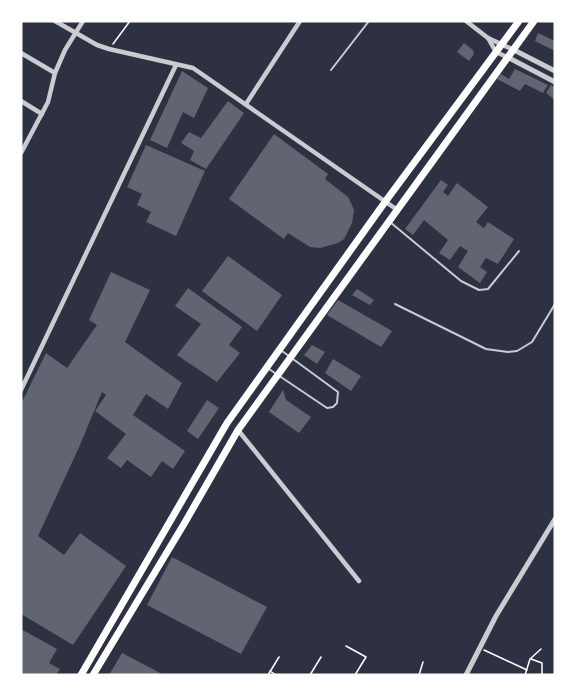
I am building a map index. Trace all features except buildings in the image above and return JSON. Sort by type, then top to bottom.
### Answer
[{"type":"main road","points":[[81,675],[227,423],[385,202],[519,21]]},
{"type":"main road","points":[[93,675],[238,430],[534,21]]},
{"type":"main road","points":[[227,423],[238,430]]},
{"type":"street","points":[[56,21],[75,33],[110,49],[193,68],[396,209]]},
{"type":"street","points":[[22,149],[48,102],[55,73],[83,21]]},
{"type":"street","points":[[246,104],[300,21]]},
{"type":"street","points":[[466,21],[488,38],[555,71]]},
{"type":"street","points":[[488,38],[496,52],[555,82]]},
{"type":"street","points":[[21,53],[55,73]]},
{"type":"street","points":[[21,390],[176,65]]},
{"type":"street","points":[[21,101],[42,114]]},
{"type":"street","points":[[238,430],[359,581]]},
{"type":"street","points":[[466,675],[495,616],[555,519]]},
{"type":"lane","points":[[331,70],[369,21]]},
{"type":"lane","points":[[388,220],[461,281],[479,290],[488,290],[519,251]]},
{"type":"lane","points":[[395,304],[486,349],[508,352],[517,351],[532,342],[555,304]]},
{"type":"lane","points":[[267,367],[327,408],[337,403],[338,392],[280,349]]},
{"type":"path","points":[[110,49],[130,21]]},
{"type":"path","points":[[346,646],[366,657],[355,675]]},
{"type":"path","points":[[480,648],[527,670]]},
{"type":"path","points":[[525,675],[530,659],[541,649]]},
{"type":"path","points":[[268,675],[279,657]]},
{"type":"path","points":[[310,675],[321,657]]},
{"type":"path","points":[[530,659],[542,663],[542,675]]},
{"type":"path","points":[[419,675],[423,662]]},
{"type":"path","points":[[270,671],[276,675]]}]
